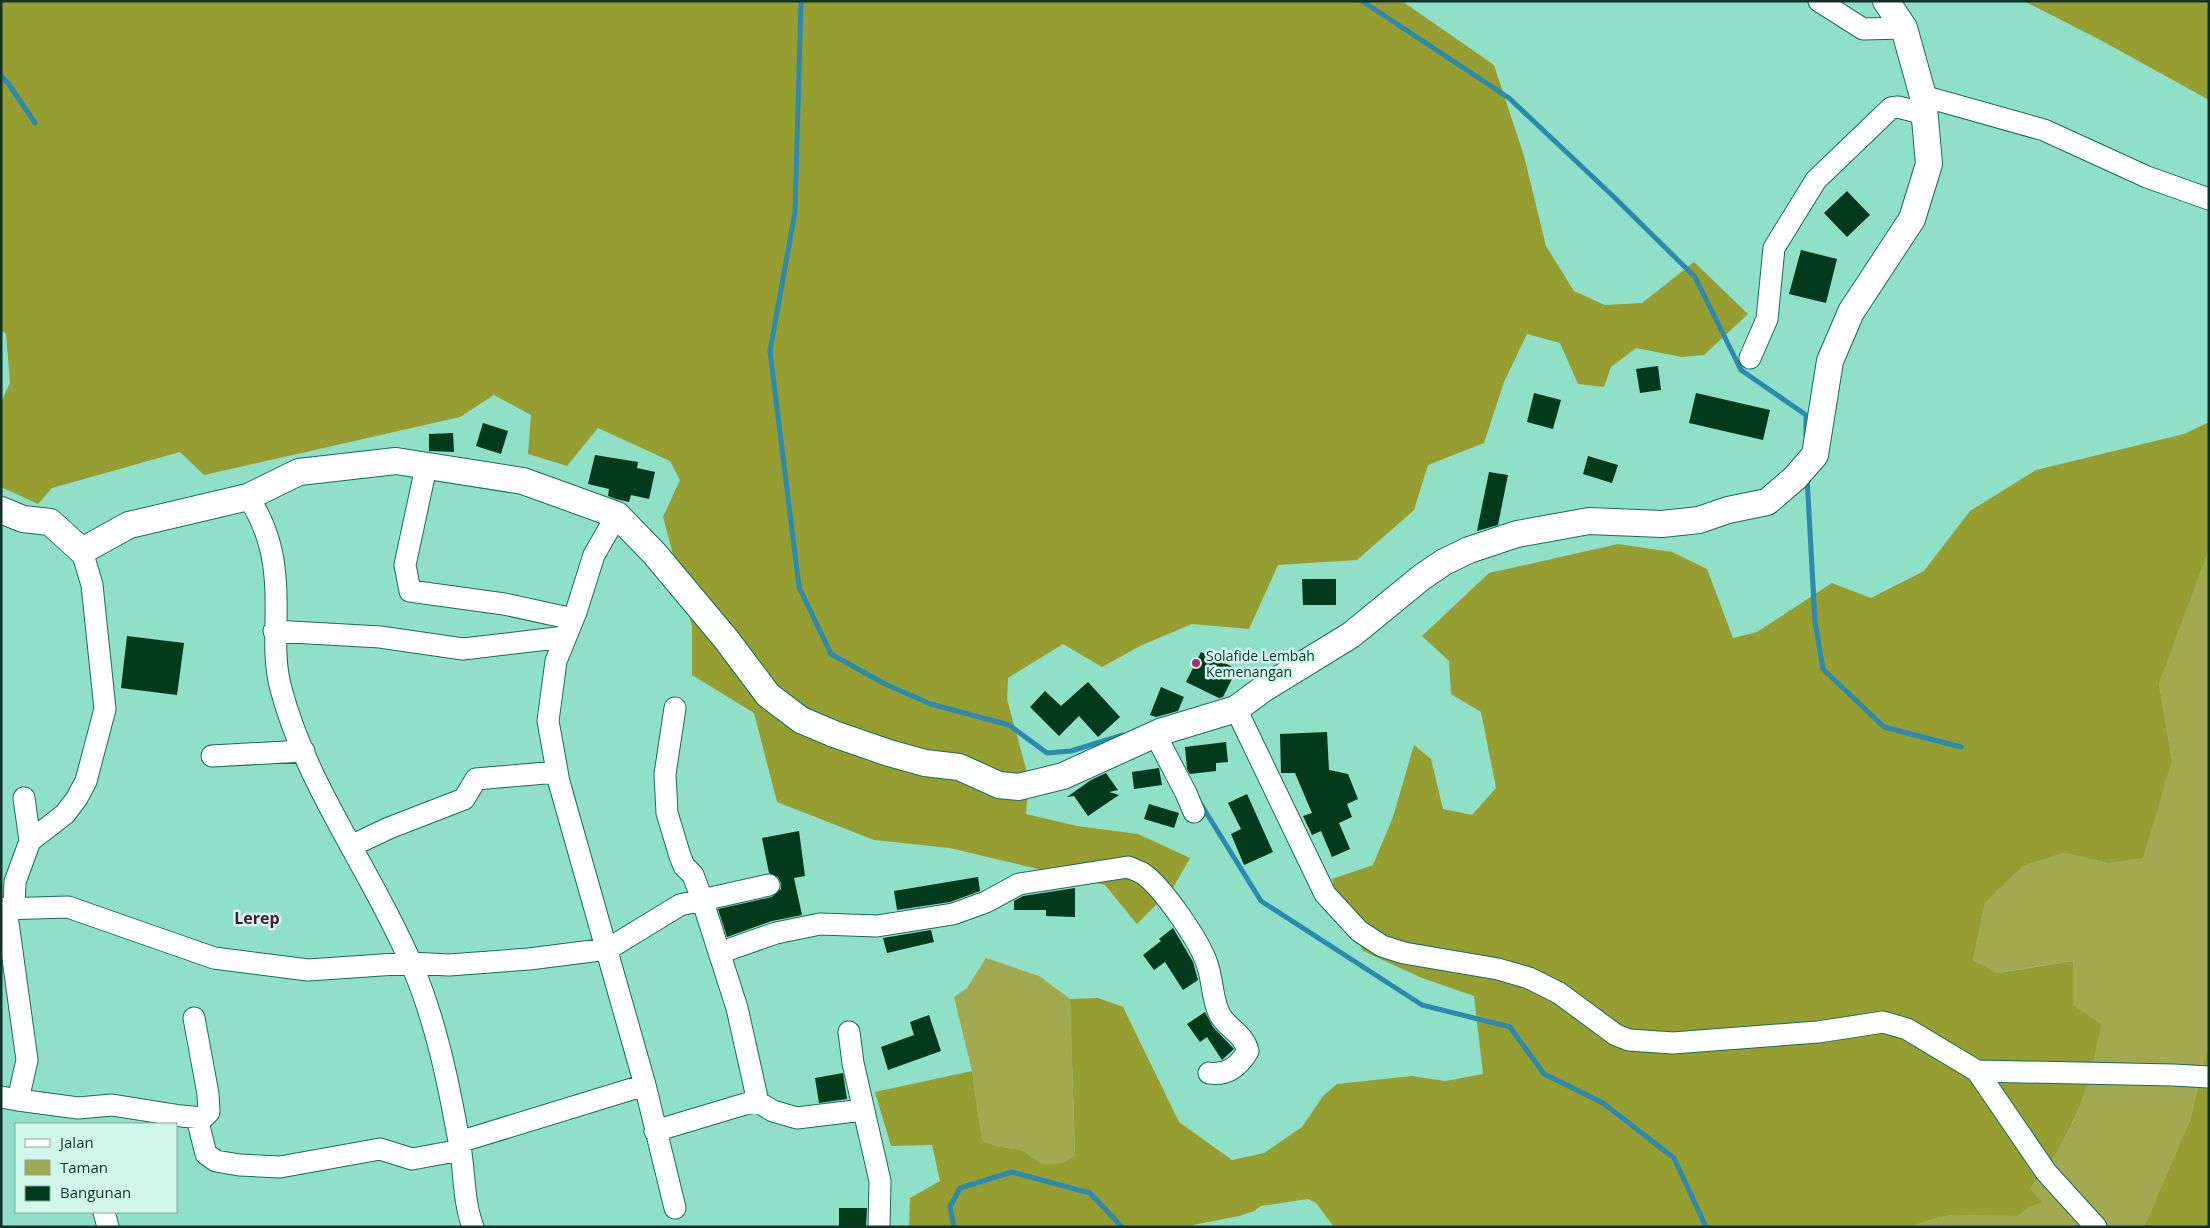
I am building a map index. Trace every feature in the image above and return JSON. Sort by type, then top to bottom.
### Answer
[{"type":"street","points":[[1818,1],[1863,29],[1904,28]]},
{"type":"street","points":[[82,551],[129,525],[248,497],[299,472],[396,461],[523,481],[616,515],[654,553],[726,639],[768,695],[801,720],[834,734],[925,763],[959,767],[1000,785],[1019,787],[1064,776],[1162,732],[1236,709],[1263,689],[1351,635],[1437,567],[1469,550],[1517,534],[1588,521],[1662,524],[1699,520],[1728,510],[1767,502],[1795,478],[1815,454],[1830,361],[1851,312],[1912,219],[1929,164],[1924,105],[1904,28],[1886,1]]},
{"type":"street","points":[[1750,358],[1766,319],[1774,248],[1816,180],[1890,109],[1924,105],[2044,130],[2147,177],[2209,199]]},
{"type":"street","points":[[426,467],[405,565],[410,591],[504,604],[569,628]]},
{"type":"street","points":[[248,497],[260,515],[268,537],[275,577],[274,631],[280,687],[291,722],[330,809],[412,963],[435,1033],[460,1146],[467,1213],[473,1227]]},
{"type":"street","points":[[1,510],[23,519],[50,522],[82,551],[92,585],[106,709],[86,782],[78,798],[65,814],[30,841]]},
{"type":"street","points":[[616,515],[594,555],[556,661],[548,721],[557,772],[608,948],[645,1085],[675,1208]]},
{"type":"street","points":[[274,631],[380,636],[464,648],[569,628]]},
{"type":"street","points":[[675,708],[665,774],[667,813],[684,866],[693,875],[702,899],[737,1008],[758,1102]]},
{"type":"street","points":[[1236,709],[1325,894],[1359,931],[1382,946],[1404,952],[1498,969],[1529,978],[1559,993],[1616,1035],[1629,1040],[1673,1043],[1818,1032],[1883,1022],[1907,1029],[1977,1071],[2046,1172],[2096,1227]]},
{"type":"street","points":[[1162,732],[1194,812]]},
{"type":"street","points":[[212,756],[304,751]]},
{"type":"street","points":[[351,846],[389,828],[464,799],[476,780],[557,772]]},
{"type":"street","points":[[24,798],[30,841],[7,908],[27,1060],[10,1099],[81,1116],[112,1106],[197,1118],[206,1116],[209,1112],[208,1094],[194,1018]]},
{"type":"street","points":[[719,953],[776,933],[820,924],[877,926],[953,914],[986,902],[1019,884],[1128,867],[1143,874],[1170,903],[1201,949],[1208,965],[1220,1016],[1246,1044],[1248,1050],[1245,1056],[1232,1070],[1219,1075],[1209,1072]]},
{"type":"street","points":[[7,908],[68,907],[214,958],[308,970],[412,963],[449,966],[608,948],[680,905],[769,885]]},
{"type":"street","points":[[849,1032],[853,1063],[863,1110],[870,1130],[880,1181],[879,1227]]},
{"type":"street","points":[[1977,1071],[2173,1075],[2209,1078]]},
{"type":"street","points":[[197,1118],[206,1154],[216,1161],[239,1166],[280,1167],[380,1149],[412,1159],[460,1146],[645,1085]]},
{"type":"street","points":[[655,1131],[745,1104],[758,1102],[773,1111],[797,1118],[863,1110]]},
{"type":"street","points":[[104,1213],[108,1227]]},
{"type":"green space","points":[[1,1],[1402,1],[1494,65],[1524,156],[1546,246],[1574,291],[1605,305],[1642,303],[1694,262],[1748,314],[1704,355],[1682,357],[1636,348],[1611,367],[1604,387],[1578,384],[1560,343],[1527,334],[1504,382],[1484,443],[1428,465],[1414,510],[1357,560],[1278,565],[1249,629],[1192,624],[1142,645],[1102,667],[1063,644],[1008,678],[1007,699],[1029,780],[1026,814],[1077,826],[1138,834],[1190,858],[1173,888],[1137,924],[1105,885],[950,848],[874,840],[777,802],[754,713],[692,675],[692,626],[663,517],[680,480],[670,461],[598,428],[567,466],[528,454],[531,415],[494,395],[460,417],[204,475],[180,452],[52,488],[38,504],[1,487],[1,402],[10,383],[6,334],[1,330]]},
{"type":"green space","points":[[2024,1],[2209,1],[2209,100],[2104,42]]},
{"type":"green space","points":[[2209,422],[2209,550],[2159,684],[2172,760],[2143,858],[2108,863],[2064,853],[2023,866],[1985,903],[1973,960],[1997,973],[2073,961],[2073,1005],[2101,1024],[2091,1069],[2082,1099],[2070,1128],[2052,1159],[2030,1189],[2042,1202],[2029,1207],[2018,1216],[1952,1215],[1936,1218],[1910,1227],[1334,1227],[1316,1203],[1308,1199],[1261,1206],[1254,1211],[1239,1216],[1193,1225],[1193,1227],[909,1227],[910,1198],[940,1181],[932,1145],[891,1146],[875,1092],[972,1071],[982,1140],[996,1146],[1022,1150],[1042,1164],[1063,1163],[1075,1155],[1070,999],[1098,998],[1123,1007],[1179,1122],[1232,1160],[1264,1153],[1302,1127],[1323,1096],[1337,1084],[1412,1076],[1445,1081],[1483,1074],[1474,996],[1422,978],[1363,951],[1334,888],[1332,879],[1373,865],[1393,817],[1414,745],[1431,759],[1443,809],[1472,815],[1496,788],[1481,712],[1451,694],[1449,661],[1422,636],[1489,573],[1618,544],[1672,552],[1707,569],[1733,638],[1757,632],[1832,583],[1871,598],[1924,571],[1970,511],[2036,470],[2184,434]]},
{"type":"green space","points":[[2209,550],[2209,1044],[2190,1120],[2144,1227],[1910,1227],[1936,1218],[1952,1215],[2018,1216],[2029,1207],[2030,1189],[2062,1143],[2074,1120],[2072,961],[1996,973],[1973,960],[1985,903],[2023,866],[2064,853],[2108,863],[2172,760],[2159,684]]},
{"type":"green space","points":[[986,958],[1039,976],[1070,999],[1075,1155],[1063,1163],[1042,1164],[1022,1150],[996,1146],[982,1140],[972,1071],[954,997],[967,988]]},
{"type":"green space","points":[[2209,1044],[2209,1227],[2144,1227],[2190,1120]]},
{"type":"building","points":[[1847,191],[1870,215],[1847,237],[1824,213]]},
{"type":"building","points":[[1801,250],[1837,259],[1826,303],[1789,294]]},
{"type":"building","points":[[1658,366],[1661,390],[1640,393],[1636,369]]},
{"type":"building","points":[[1534,393],[1561,400],[1553,429],[1527,422]]},
{"type":"building","points":[[1696,393],[1770,410],[1763,440],[1689,423]]},
{"type":"building","points":[[483,423],[508,431],[501,454],[476,446]]},
{"type":"building","points":[[453,433],[454,452],[429,451],[429,434]]},
{"type":"building","points":[[595,455],[638,462],[637,468],[655,472],[649,499],[631,495],[629,502],[616,499],[608,496],[609,489],[588,484]]},
{"type":"building","points":[[1588,456],[1618,465],[1612,483],[1583,474]]},
{"type":"building","points":[[1489,472],[1508,475],[1498,525],[1477,531]]},
{"type":"building","points":[[1302,579],[1336,579],[1336,605],[1303,605]]},
{"type":"building","points":[[127,636],[184,643],[177,695],[121,688]]},
{"type":"building","points":[[1201,652],[1237,669],[1223,697],[1219,698],[1186,682]]},
{"type":"building","points":[[1088,682],[1120,717],[1098,737],[1079,716],[1059,736],[1030,707],[1045,691],[1061,706]]},
{"type":"building","points":[[1161,687],[1184,697],[1178,711],[1156,717],[1150,715]]},
{"type":"building","points":[[1327,732],[1329,770],[1348,774],[1358,799],[1347,804],[1352,817],[1339,823],[1350,849],[1332,857],[1321,831],[1312,835],[1303,816],[1312,813],[1295,773],[1281,773],[1280,734]]},
{"type":"building","points":[[1226,742],[1228,762],[1216,763],[1216,771],[1190,774],[1187,769],[1185,747]]},
{"type":"building","points":[[1159,768],[1162,785],[1134,789],[1132,772]]},
{"type":"building","points":[[1106,773],[1118,790],[1109,792],[1119,795],[1088,816],[1074,796],[1067,797],[1091,780]]},
{"type":"building","points":[[1247,794],[1273,852],[1244,865],[1231,834],[1241,829],[1228,803]]},
{"type":"building","points":[[1149,804],[1179,813],[1174,828],[1144,819]]},
{"type":"building","points":[[799,831],[805,876],[794,878],[802,915],[772,921],[727,937],[718,909],[772,897],[781,889],[778,877],[769,873],[762,838]]},
{"type":"building","points":[[978,877],[980,891],[950,902],[897,910],[894,891]]},
{"type":"building","points":[[1075,888],[1075,917],[1046,916],[1046,910],[1014,910],[1014,901],[1023,896]]},
{"type":"building","points":[[1173,928],[1193,962],[1198,980],[1183,990],[1165,962],[1154,970],[1143,955],[1161,941],[1159,939]]},
{"type":"building","points":[[931,930],[934,942],[887,953],[883,938]]},
{"type":"building","points":[[1205,1012],[1213,1027],[1234,1049],[1222,1060],[1207,1037],[1200,1042],[1187,1024]]},
{"type":"building","points":[[929,1015],[941,1051],[888,1070],[881,1047],[914,1035],[910,1022]]},
{"type":"building","points":[[843,1073],[847,1099],[819,1103],[815,1078]]},
{"type":"building","points":[[839,1208],[867,1208],[866,1227],[839,1227]]},
{"type":"waterway","points":[[801,1],[795,212],[770,351],[799,587],[831,654],[885,684],[931,704],[1009,725],[1047,753],[1071,751],[1123,735]]},
{"type":"waterway","points":[[1362,1],[1509,98],[1614,197],[1695,277],[1741,370],[1806,415],[1806,436]]},
{"type":"waterway","points":[[1,76],[8,83],[35,123]]},
{"type":"waterway","points":[[1807,477],[1815,622],[1823,669],[1884,727],[1961,747]]},
{"type":"waterway","points":[[1199,801],[1261,901],[1422,1005],[1510,1027],[1544,1074],[1603,1103],[1674,1158],[1706,1227]]},
{"type":"waterway","points":[[954,1227],[950,1207],[960,1188],[1012,1172],[1090,1193],[1122,1227]]},
{"type":"place","name":"Solafide Lembah Kemenangan","points":[[1196,663]]},
{"type":"district","name":"Lerep","points":[[257,918]]}]
